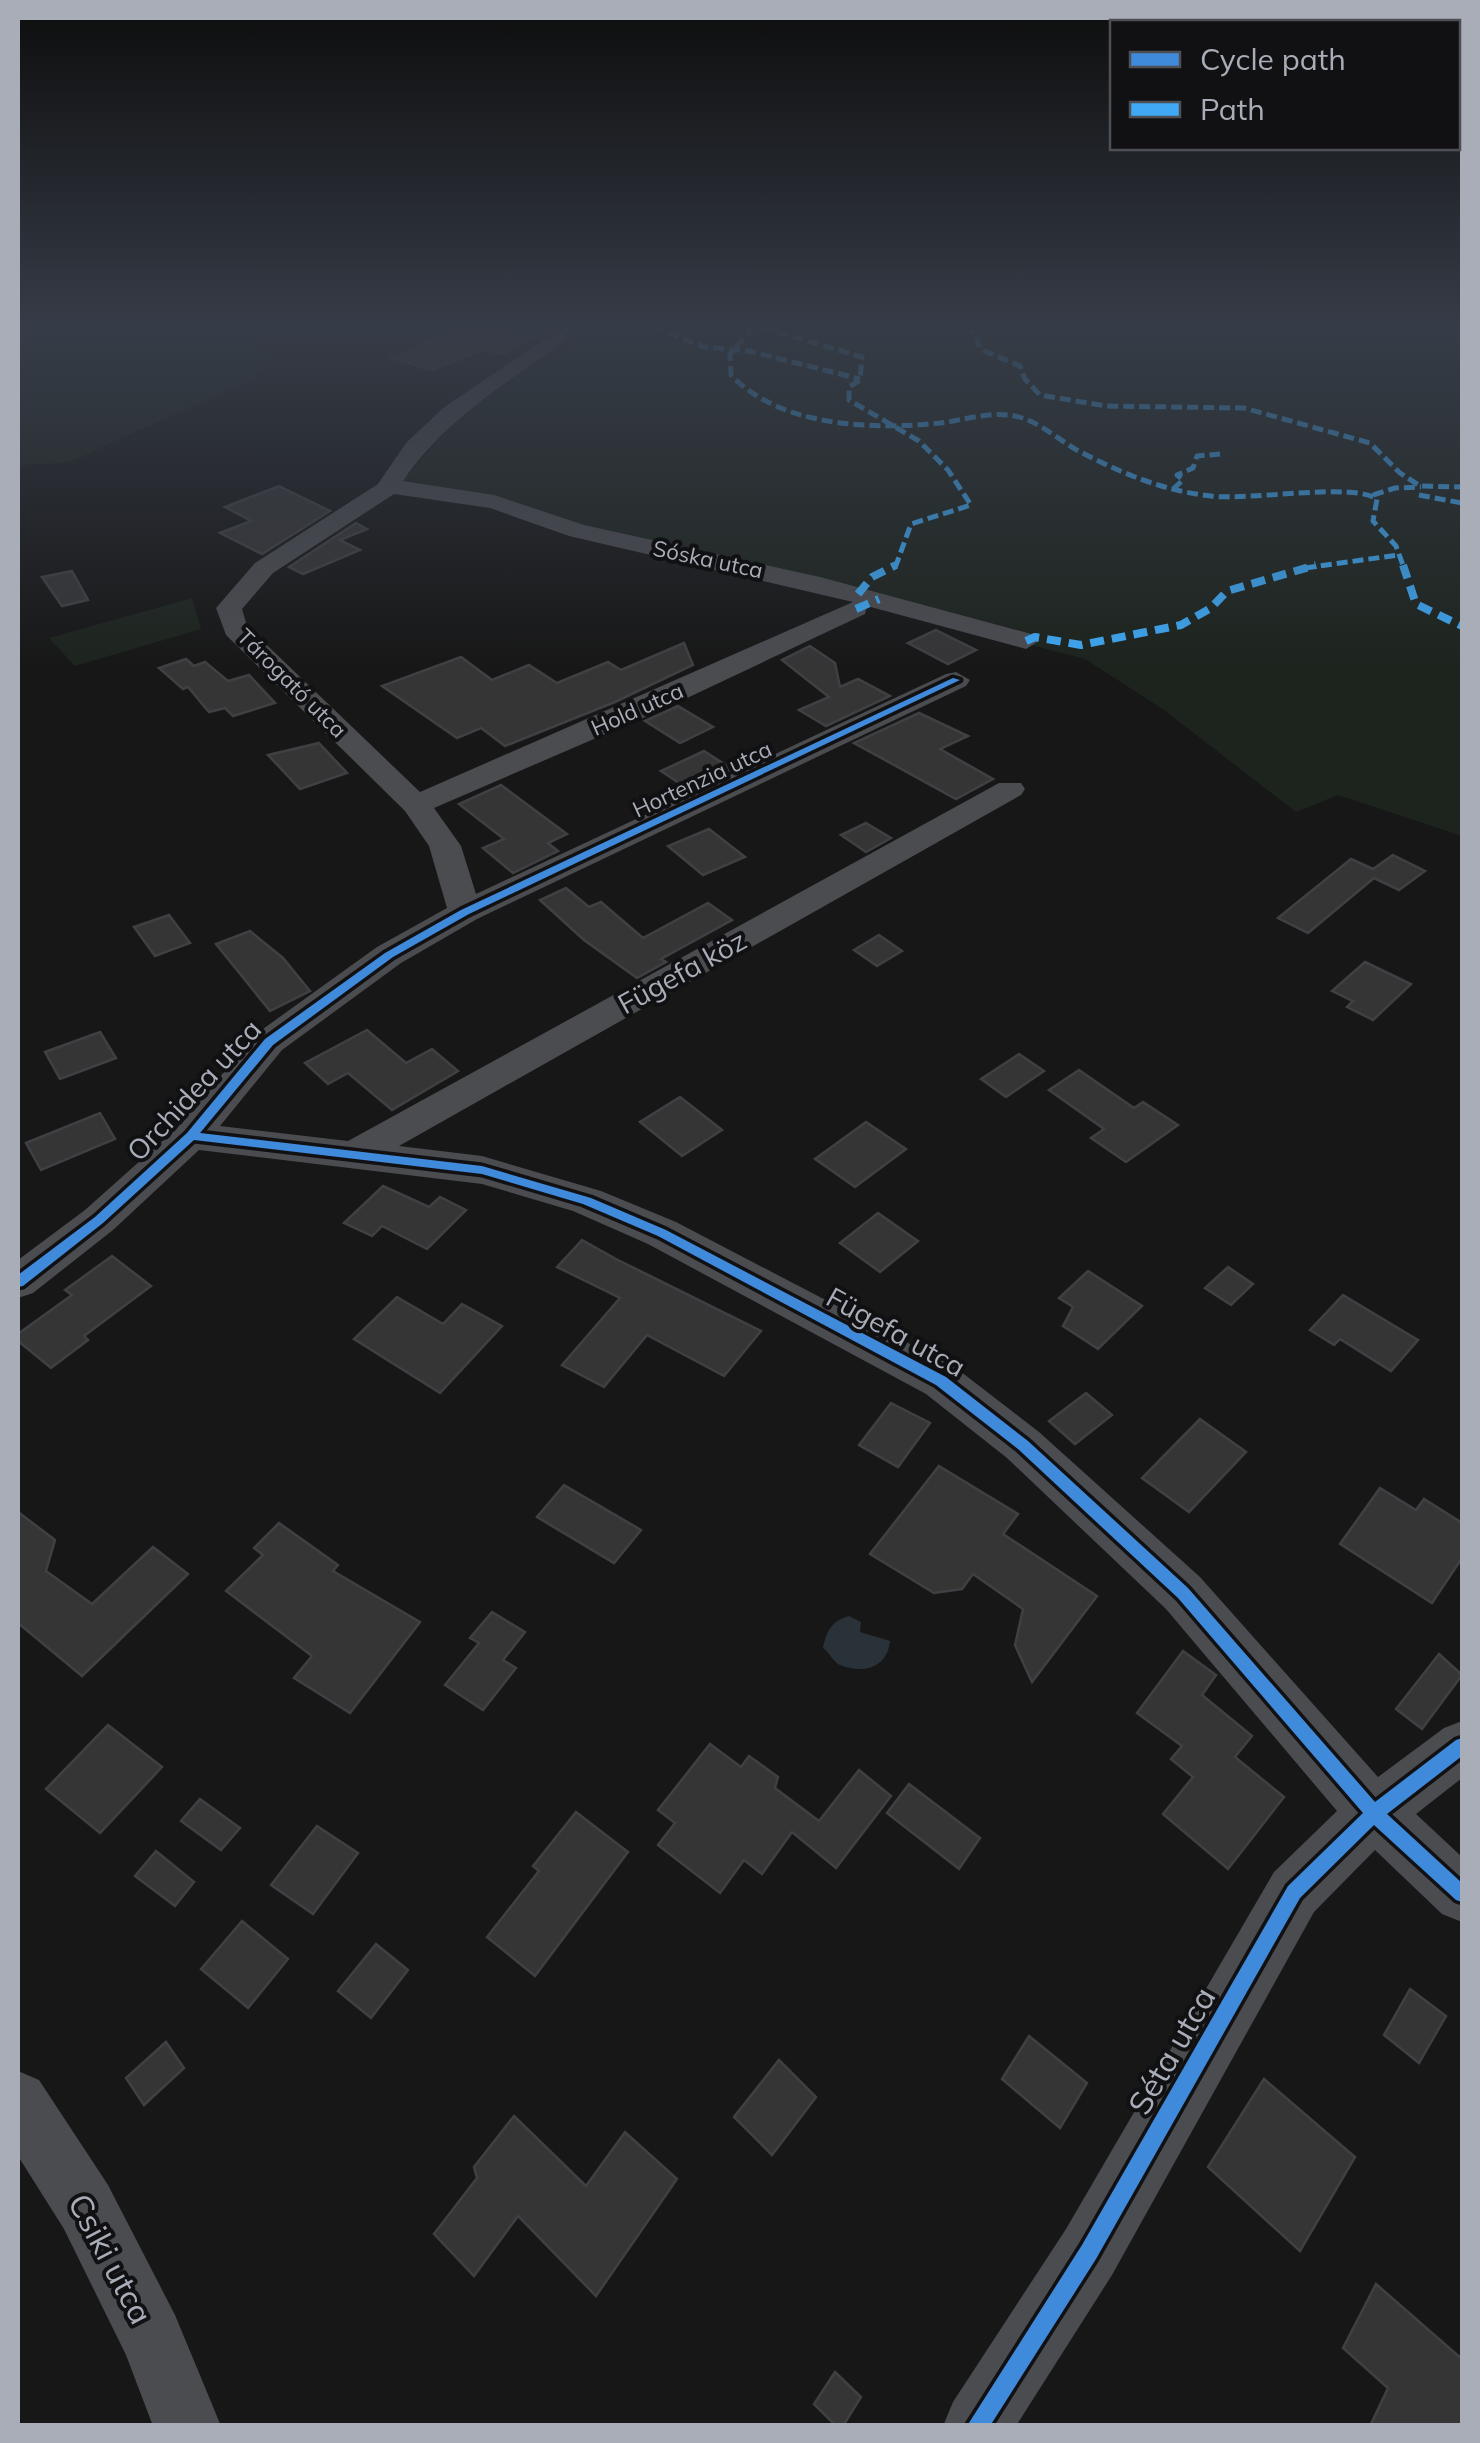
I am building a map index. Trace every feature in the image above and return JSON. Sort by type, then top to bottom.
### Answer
[{"type":"street","name":"Tárogató utca","points":[[423,441],[389,486],[264,568],[229,608],[235,628],[416,805],[445,846],[465,912]]},
{"type":"street","name":"Sóska utca","points":[[389,486],[494,502],[577,531],[820,584],[1026,641]]},
{"type":"street","name":"Hold utca","points":[[416,805],[856,609]]},
{"type":"street","name":"Hortenzia utca","points":[[465,912],[956,680]]},
{"type":"street","name":"Fügefa köz","points":[[355,1154],[1010,790]]},
{"type":"street","name":"Orchidea utca","points":[[18,1282],[99,1220],[191,1136],[270,1042],[389,955],[465,912]]},
{"type":"street","name":"Fügefa utca","points":[[191,1136],[482,1170],[587,1201],[662,1234],[941,1381],[1023,1445],[1184,1594],[1374,1813],[1462,1894]]},
{"type":"street","name":"Séta utca","points":[[977,2426],[1090,2252],[1294,1892],[1374,1813],[1462,1746]]},
{"type":"street","name":"Csiki utca","points":[[18,2101],[86,2207],[152,2338],[188,2426]]},
{"type":"shaded area","points":[[18,441],[116,441],[67,463],[18,465]]},
{"type":"shaded area","points":[[437,441],[1462,441],[1462,836],[1338,795],[1296,812],[1164,710],[1085,659],[565,525],[513,503],[403,480]]},
{"type":"shaded area","points":[[192,598],[201,629],[75,666],[49,638]]},
{"type":"shaded area","points":[[849,1616],[861,1622],[860,1632],[890,1641],[884,1658],[872,1667],[840,1665],[823,1648],[831,1627]]},
{"type":"building","points":[[279,486],[330,511],[262,554],[220,533],[251,521],[225,507]]},
{"type":"building","points":[[356,523],[367,529],[340,540],[360,550],[303,574],[289,567]]},
{"type":"building","points":[[72,571],[88,600],[62,606],[42,577]]},
{"type":"building","points":[[936,630],[976,650],[948,664],[908,643]]},
{"type":"building","points":[[684,643],[693,665],[615,702],[505,746],[481,728],[457,738],[382,686],[461,657],[492,680],[529,665],[557,683],[608,662],[621,670]]},
{"type":"building","points":[[810,646],[835,663],[840,687],[858,679],[890,696],[826,726],[799,710],[829,697],[782,660]]},
{"type":"building","points":[[186,659],[194,666],[205,662],[228,681],[249,675],[275,703],[233,716],[225,708],[209,712],[188,687],[183,689],[159,668]]},
{"type":"building","points":[[678,706],[713,727],[680,743],[645,721]]},
{"type":"building","points":[[919,713],[968,736],[940,749],[993,779],[956,799],[854,743]]},
{"type":"building","points":[[319,743],[347,773],[300,789],[268,755]]},
{"type":"building","points":[[704,751],[732,769],[688,789],[661,771]]},
{"type":"building","points":[[501,785],[567,834],[548,843],[558,851],[513,873],[483,848],[504,839],[459,804]]},
{"type":"building","points":[[866,823],[891,838],[866,852],[841,835]]},
{"type":"building","points":[[709,829],[745,857],[703,875],[668,846]]},
{"type":"building","points":[[1393,855],[1425,871],[1399,890],[1374,878],[1308,933],[1278,918],[1351,859],[1373,869]]},
{"type":"building","points":[[566,888],[589,907],[601,902],[643,938],[708,903],[732,920],[661,959],[666,962],[637,978],[584,940],[540,900]]},
{"type":"building","points":[[169,915],[190,943],[155,956],[134,927]]},
{"type":"building","points":[[250,931],[283,958],[310,991],[270,1011],[216,944]]},
{"type":"building","points":[[879,935],[902,951],[877,966],[854,950]]},
{"type":"building","points":[[1365,962],[1411,984],[1373,1020],[1347,1007],[1353,1001],[1332,991]]},
{"type":"building","points":[[367,1030],[406,1063],[432,1049],[458,1071],[392,1110],[348,1073],[328,1084],[305,1063]]},
{"type":"building","points":[[100,1032],[116,1058],[60,1079],[45,1052]]},
{"type":"building","points":[[1019,1054],[1044,1071],[1006,1097],[981,1079]]},
{"type":"building","points":[[1079,1070],[1134,1108],[1143,1102],[1178,1125],[1126,1162],[1091,1138],[1104,1129],[1049,1090]]},
{"type":"building","points":[[680,1097],[722,1130],[682,1156],[640,1122]]},
{"type":"building","points":[[100,1113],[115,1139],[41,1170],[26,1143]]},
{"type":"building","points":[[866,1122],[906,1149],[855,1187],[815,1159]]},
{"type":"building","points":[[383,1186],[429,1207],[440,1197],[466,1210],[427,1249],[382,1226],[372,1236],[344,1223]]},
{"type":"building","points":[[878,1213],[918,1241],[880,1272],[840,1243]]},
{"type":"building","points":[[582,1240],[761,1331],[724,1376],[647,1335],[604,1387],[562,1365],[620,1298],[557,1267]]},
{"type":"building","points":[[112,1256],[151,1286],[84,1336],[88,1340],[51,1368],[18,1341],[18,1334],[72,1295],[65,1290]]},
{"type":"building","points":[[1228,1267],[1253,1284],[1231,1305],[1205,1288]]},
{"type":"building","points":[[1088,1271],[1142,1306],[1098,1349],[1063,1326],[1073,1307],[1059,1298]]},
{"type":"building","points":[[1343,1295],[1418,1340],[1391,1371],[1340,1339],[1334,1345],[1310,1330]]},
{"type":"building","points":[[397,1297],[443,1324],[462,1304],[502,1326],[440,1393],[354,1339]]},
{"type":"building","points":[[1086,1393],[1112,1415],[1075,1444],[1049,1421]]},
{"type":"building","points":[[891,1403],[930,1423],[898,1467],[859,1445]]},
{"type":"building","points":[[1200,1419],[1246,1452],[1189,1512],[1142,1478]]},
{"type":"building","points":[[939,1466],[1018,1514],[1003,1534],[1097,1596],[1032,1682],[1015,1645],[1023,1609],[973,1574],[962,1589],[934,1593],[870,1554]]},
{"type":"building","points":[[564,1485],[641,1530],[614,1563],[537,1517]]},
{"type":"building","points":[[1380,1488],[1416,1510],[1424,1499],[1462,1523],[1462,1558],[1432,1603],[1340,1544]]},
{"type":"building","points":[[18,1512],[55,1540],[46,1571],[92,1604],[153,1547],[188,1574],[82,1676],[18,1623]]},
{"type":"building","points":[[279,1523],[338,1565],[333,1571],[420,1622],[350,1713],[294,1678],[312,1656],[226,1591],[263,1555],[254,1548]]},
{"type":"building","points":[[492,1612],[525,1632],[503,1660],[516,1668],[483,1710],[445,1685],[479,1643],[470,1638]]},
{"type":"building","points":[[1183,1651],[1216,1675],[1202,1695],[1252,1736],[1235,1757],[1284,1797],[1228,1869],[1163,1814],[1193,1777],[1171,1759],[1182,1746],[1137,1713]]},
{"type":"building","points":[[1439,1654],[1462,1675],[1422,1729],[1396,1709]]},
{"type":"building","points":[[108,1725],[162,1767],[100,1833],[46,1789]]},
{"type":"building","points":[[710,1744],[741,1767],[749,1756],[778,1777],[775,1788],[819,1821],[859,1770],[891,1796],[836,1868],[792,1832],[762,1874],[744,1860],[720,1893],[658,1845],[675,1823],[658,1810]]},
{"type":"building","points":[[909,1784],[980,1838],[959,1869],[887,1813]]},
{"type":"building","points":[[200,1799],[240,1828],[221,1850],[181,1821]]},
{"type":"building","points":[[576,1812],[628,1852],[535,1976],[487,1937],[539,1871],[533,1866]]},
{"type":"building","points":[[317,1826],[358,1853],[313,1914],[271,1885]]},
{"type":"building","points":[[156,1851],[194,1882],[175,1906],[135,1876]]},
{"type":"building","points":[[242,1921],[288,1959],[248,2008],[201,1969]]},
{"type":"building","points":[[376,1944],[408,1970],[371,2018],[338,1991]]},
{"type":"building","points":[[1410,1989],[1446,2016],[1419,2063],[1384,2035]]},
{"type":"building","points":[[1029,2036],[1087,2083],[1060,2128],[1002,2079]]},
{"type":"building","points":[[166,2042],[184,2068],[144,2105],[126,2078]]},
{"type":"building","points":[[779,2060],[816,2097],[772,2155],[734,2117]]},
{"type":"building","points":[[1264,2079],[1355,2157],[1300,2251],[1208,2167]]},
{"type":"building","points":[[514,2116],[586,2186],[625,2132],[677,2179],[596,2296],[518,2216],[474,2276],[434,2234],[477,2178],[474,2167]]},
{"type":"building","points":[[1376,2284],[1462,2359],[1462,2426],[1370,2426],[1388,2388],[1343,2348]]},
{"type":"building","points":[[835,2372],[861,2397],[843,2426],[836,2426],[814,2404]]},
{"type":"marked path","points":[[858,594],[872,577],[895,568],[911,524],[971,505],[948,470],[919,441]]},
{"type":"marked path","points":[[1063,441],[1127,474],[1183,492],[1243,498],[1325,492],[1373,495],[1377,499],[1373,521],[1396,546],[1416,604],[1462,626]]},
{"type":"marked path","points":[[1361,441],[1370,443],[1400,473],[1420,486],[1462,487]]},
{"type":"marked path","points":[[1173,489],[1183,480],[1177,475],[1193,468],[1197,456],[1220,454]]},
{"type":"marked path","points":[[1373,495],[1395,488],[1421,487]]},
{"type":"marked path","points":[[1419,495],[1462,503]]},
{"type":"marked path","points":[[1026,641],[1035,637],[1081,645],[1181,625],[1211,608],[1227,591],[1266,577],[1318,565],[1398,555]]},
{"type":"marked path","points":[[856,609],[879,599]]},
{"type":"cycle path","points":[[18,1282],[99,1220],[191,1136],[269,1042],[389,955],[465,912],[956,680]]},
{"type":"cycle path","points":[[191,1136],[482,1170],[587,1201],[662,1233],[941,1381],[1023,1445],[1183,1593],[1374,1813],[1462,1894]]},
{"type":"cycle path","points":[[977,2426],[1089,2252],[1294,1892],[1374,1813],[1462,1746]]}]
